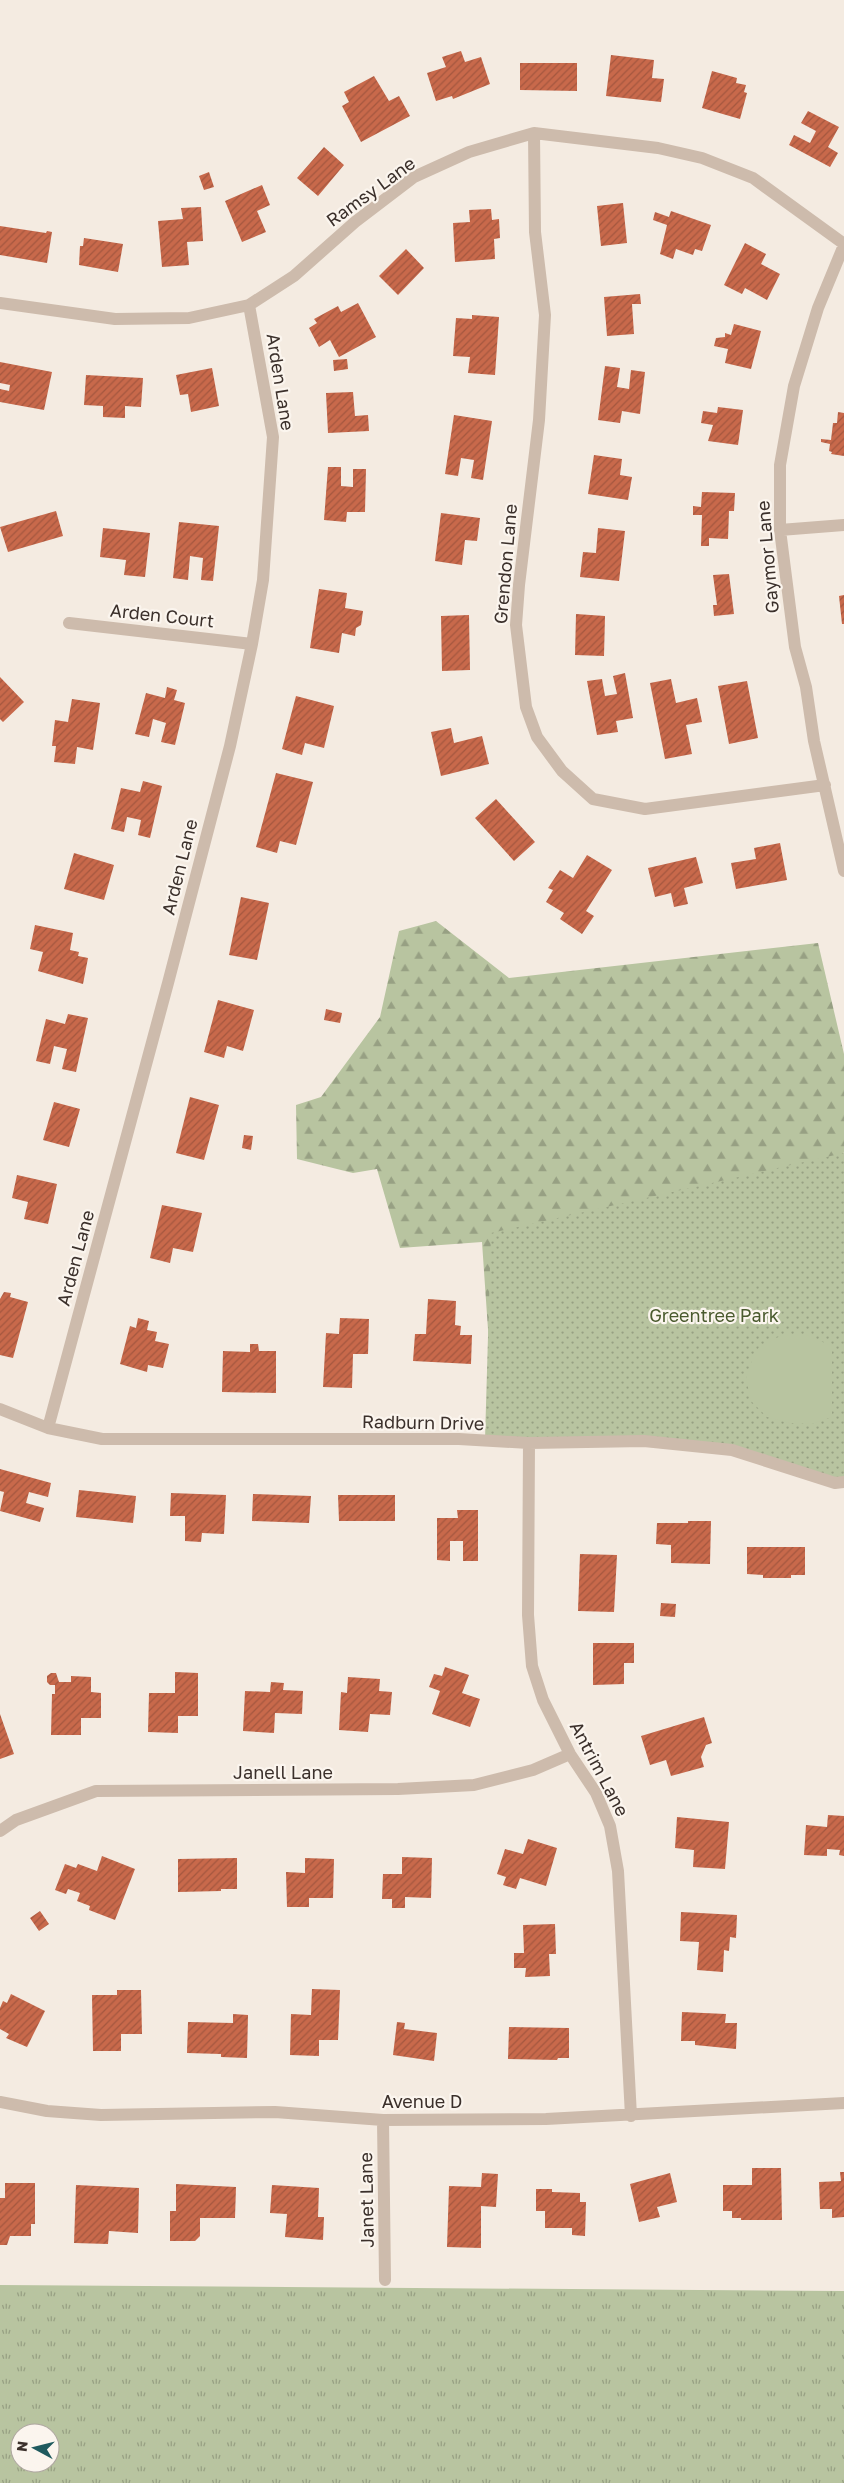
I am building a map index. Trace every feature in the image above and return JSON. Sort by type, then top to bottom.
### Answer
[{"type":"street","name":"Ramsy Lane","points":[[0,303],[116,319],[189,318],[249,305],[294,276],[355,222],[414,177],[470,152],[534,133],[658,148],[702,158],[753,178],[844,245]]},
{"type":"street","name":"Grendon Lane","points":[[534,133],[535,232],[545,315],[539,420],[516,625],[526,707],[537,737],[562,771],[593,799],[645,809],[825,785]]},
{"type":"street","name":"Gaymor Lane","points":[[844,245],[818,308],[794,386],[780,465],[780,530],[795,647],[806,687],[814,741],[844,871]]},
{"type":"street","name":"Arden Lane","points":[[48,1428],[230,746],[252,644],[263,580],[272,437],[249,305]]},
{"type":"street","points":[[780,530],[844,525]]},
{"type":"street","name":"Arden Court","points":[[69,623],[252,644]]},
{"type":"street","name":"Radburn Drive","points":[[0,1409],[48,1428],[102,1439],[459,1438],[529,1443],[644,1441],[732,1450],[835,1482],[844,1482]]},
{"type":"street","name":"Antrim Lane","points":[[529,1443],[528,1615],[532,1666],[543,1700],[570,1754],[596,1794],[610,1826],[616,1862],[631,2116]]},
{"type":"street","name":"Janell Lane","points":[[0,1831],[16,1820],[96,1790],[398,1789],[474,1785],[533,1770],[570,1754]]},
{"type":"street","name":"Avenue D","points":[[0,2102],[48,2111],[101,2115],[275,2112],[383,2120],[546,2120],[844,2103]]},
{"type":"street","name":"Janet Lane","points":[[383,2120],[385,2280]]},
{"type":"green space","points":[[436,921],[509,978],[818,943],[844,1054],[844,1152],[839,1167],[489,1344],[482,1242],[400,1248],[377,1169],[353,1173],[297,1159],[296,1105],[321,1097],[380,1017],[399,931]]},
{"type":"green space","name":"Greentree Park","points":[[844,1153],[844,1482],[732,1450],[485,1440],[491,1233]]},
{"type":"green space","points":[[784,1334],[804,1334],[832,1346],[832,1417],[812,1424],[789,1423],[767,1417],[751,1401],[746,1378],[751,1363],[759,1347]]},
{"type":"green space","points":[[0,2285],[844,2291],[844,2483],[0,2483]]},
{"type":"building","points":[[461,51],[465,62],[481,57],[490,84],[453,99],[452,96],[436,101],[427,73],[446,67],[442,57]]},
{"type":"building","points":[[611,55],[654,60],[652,78],[664,79],[661,102],[606,96]]},
{"type":"building","points":[[520,63],[577,63],[577,91],[520,90]]},
{"type":"building","points":[[712,71],[737,78],[736,83],[746,85],[744,92],[747,93],[740,119],[702,108]]},
{"type":"building","points":[[374,76],[389,101],[399,96],[410,116],[361,142],[342,106],[349,102],[344,92]]},
{"type":"building","points":[[808,111],[839,127],[828,147],[838,153],[830,167],[789,145],[794,135],[810,143],[816,131],[801,123]]},
{"type":"building","points":[[324,147],[344,165],[318,196],[297,178]]},
{"type":"building","points":[[209,172],[214,187],[204,190],[199,176]]},
{"type":"building","points":[[262,185],[270,205],[257,211],[266,232],[242,242],[225,201]]},
{"type":"building","points":[[623,203],[627,243],[601,246],[597,206]]},
{"type":"building","points":[[201,207],[203,241],[187,242],[189,265],[162,267],[158,221],[183,219],[181,208]]},
{"type":"building","points":[[491,209],[492,220],[499,219],[500,238],[494,239],[495,259],[455,262],[453,223],[470,222],[469,210]]},
{"type":"building","points":[[671,211],[711,225],[702,251],[695,249],[693,255],[676,249],[673,259],[660,254],[667,225],[653,220],[655,212],[669,217]]},
{"type":"building","points":[[0,226],[46,233],[47,231],[52,232],[47,263],[0,255]]},
{"type":"building","points":[[84,238],[123,244],[118,272],[79,265],[80,246],[83,246]]},
{"type":"building","points":[[745,243],[766,254],[761,264],[780,274],[767,300],[745,288],[742,294],[724,285]]},
{"type":"building","points":[[406,249],[424,268],[398,295],[379,276]]},
{"type":"building","points":[[640,294],[641,304],[632,304],[634,334],[607,336],[604,297]]},
{"type":"building","points":[[358,303],[376,337],[339,357],[330,340],[319,347],[309,328],[317,323],[314,319],[338,306],[341,312]]},
{"type":"building","points":[[472,315],[499,317],[495,375],[468,373],[470,357],[453,356],[456,318],[472,319]]},
{"type":"building","points":[[734,324],[761,331],[751,369],[725,363],[728,349],[714,346],[716,338],[725,337],[725,333],[731,335]]},
{"type":"building","points":[[347,359],[348,369],[334,371],[333,360]]},
{"type":"building","points":[[0,362],[52,372],[44,410],[0,402],[0,389],[9,391],[10,385],[0,383]]},
{"type":"building","points":[[605,366],[620,368],[617,387],[629,389],[631,370],[645,372],[640,414],[622,411],[620,423],[598,420]]},
{"type":"building","points":[[212,368],[219,406],[191,412],[188,394],[180,395],[176,375]]},
{"type":"building","points":[[86,375],[143,378],[141,407],[125,406],[125,418],[103,417],[103,406],[84,405]]},
{"type":"building","points":[[353,392],[355,416],[368,415],[369,431],[328,433],[326,393]]},
{"type":"building","points":[[718,407],[743,410],[738,445],[708,441],[713,425],[701,423],[703,411],[717,413]]},
{"type":"building","points":[[838,412],[844,413],[844,456],[831,454],[832,452],[829,451],[830,444],[821,442],[821,439],[831,440],[833,423],[837,423]]},
{"type":"building","points":[[454,415],[492,421],[483,480],[471,478],[474,460],[461,458],[458,476],[445,474]]},
{"type":"building","points":[[594,455],[622,459],[620,475],[632,477],[628,500],[588,494]]},
{"type":"building","points":[[328,467],[341,467],[341,486],[353,487],[353,469],[366,469],[365,512],[347,512],[346,522],[324,520]]},
{"type":"building","points":[[702,492],[735,493],[734,511],[729,511],[728,539],[709,538],[709,546],[701,546],[702,515],[693,515],[693,506],[701,507]]},
{"type":"building","points":[[56,511],[63,536],[8,552],[0,527]]},
{"type":"building","points":[[441,513],[480,518],[477,541],[465,540],[462,565],[435,561]]},
{"type":"building","points":[[179,522],[219,526],[213,581],[201,580],[203,558],[190,556],[188,580],[173,578]]},
{"type":"building","points":[[103,528],[150,533],[145,577],[124,575],[126,560],[100,557]]},
{"type":"building","points":[[598,528],[625,531],[619,581],[580,577],[583,552],[596,553]]},
{"type":"building","points":[[729,574],[734,614],[714,616],[713,605],[717,605],[713,575]]},
{"type":"building","points":[[319,589],[347,593],[345,608],[363,611],[361,625],[356,628],[355,636],[342,633],[339,653],[310,648]]},
{"type":"building","points":[[844,595],[844,624],[842,624],[839,596]]},
{"type":"building","points":[[576,614],[605,616],[604,656],[575,655]]},
{"type":"building","points":[[469,615],[470,670],[442,671],[441,616]]},
{"type":"building","points":[[625,673],[633,718],[616,721],[618,732],[597,735],[587,681],[602,679],[605,696],[617,694],[613,676]]},
{"type":"building","points":[[0,677],[24,702],[3,722],[0,719]]},
{"type":"building","points":[[671,679],[676,703],[697,698],[702,722],[686,725],[692,754],[665,759],[650,683]]},
{"type":"building","points":[[747,681],[758,738],[729,744],[718,686]]},
{"type":"building","points":[[167,687],[177,690],[174,700],[185,703],[175,745],[161,742],[166,723],[153,719],[149,737],[135,734],[146,693],[165,698]]},
{"type":"building","points":[[296,696],[334,706],[324,748],[305,743],[302,755],[282,749]]},
{"type":"building","points":[[72,699],[100,703],[93,750],[77,747],[75,764],[54,762],[56,746],[52,746],[55,720],[68,722]]},
{"type":"building","points":[[451,728],[454,743],[482,736],[489,764],[441,776],[431,732]]},
{"type":"building","points":[[276,773],[313,782],[296,845],[280,841],[277,853],[256,847]]},
{"type":"building","points":[[143,781],[162,786],[150,838],[138,835],[141,820],[127,817],[124,832],[111,829],[121,788],[140,792]]},
{"type":"building","points":[[496,799],[535,842],[514,861],[475,818]]},
{"type":"building","points":[[780,843],[787,880],[736,889],[731,863],[756,859],[754,848]]},
{"type":"building","points":[[74,853],[114,865],[104,900],[64,889]]},
{"type":"building","points":[[587,855],[612,870],[586,911],[594,916],[582,934],[560,919],[564,913],[546,902],[553,890],[548,888],[560,870],[573,878]]},
{"type":"building","points":[[696,857],[703,883],[684,888],[688,904],[674,907],[671,893],[655,897],[648,868]]},
{"type":"building","points":[[241,897],[269,903],[257,960],[229,955]]},
{"type":"building","points":[[35,925],[73,933],[70,950],[79,952],[78,956],[88,958],[83,984],[38,971],[43,952],[30,949]]},
{"type":"building","points":[[218,1000],[254,1010],[243,1051],[227,1046],[224,1058],[204,1052]]},
{"type":"building","points":[[326,1009],[342,1013],[340,1023],[324,1020]]},
{"type":"building","points":[[68,1014],[88,1018],[76,1072],[62,1069],[67,1049],[54,1046],[50,1064],[36,1061],[46,1019],[65,1024]]},
{"type":"building","points":[[190,1097],[219,1105],[204,1160],[176,1153]]},
{"type":"building","points":[[54,1102],[80,1109],[69,1147],[43,1140]]},
{"type":"building","points":[[244,1135],[253,1136],[251,1150],[242,1148]]},
{"type":"building","points":[[17,1175],[57,1184],[48,1224],[24,1219],[28,1202],[12,1198]]},
{"type":"building","points":[[162,1205],[202,1213],[193,1252],[173,1248],[170,1263],[150,1258]]},
{"type":"building","points":[[4,1292],[11,1293],[10,1297],[28,1302],[13,1358],[0,1355],[0,1299]]},
{"type":"building","points":[[428,1299],[456,1301],[455,1325],[461,1326],[460,1335],[472,1335],[471,1364],[413,1361],[415,1334],[426,1334]]},
{"type":"building","points":[[138,1318],[149,1321],[147,1330],[157,1332],[155,1341],[169,1344],[163,1368],[148,1365],[147,1372],[120,1364],[130,1326],[136,1328]]},
{"type":"building","points":[[340,1318],[369,1319],[368,1354],[353,1354],[352,1388],[323,1387],[326,1333],[339,1334]]},
{"type":"building","points":[[250,1344],[258,1344],[259,1351],[276,1351],[276,1393],[222,1392],[223,1351],[250,1352]]},
{"type":"building","points":[[0,1469],[51,1483],[48,1497],[29,1492],[26,1503],[44,1508],[40,1522],[0,1511],[4,1492],[0,1491]]},
{"type":"building","points":[[79,1490],[136,1496],[133,1523],[76,1517]]},
{"type":"building","points":[[171,1493],[226,1495],[224,1534],[202,1533],[201,1542],[185,1541],[185,1516],[170,1516]]},
{"type":"building","points":[[253,1494],[311,1496],[309,1523],[252,1521]]},
{"type":"building","points":[[338,1495],[395,1495],[395,1521],[339,1521]]},
{"type":"building","points":[[457,1510],[478,1510],[478,1561],[463,1561],[463,1541],[450,1541],[450,1561],[437,1560],[437,1518],[458,1518]]},
{"type":"building","points":[[688,1521],[711,1521],[710,1564],[671,1563],[671,1545],[656,1544],[657,1523],[688,1523]]},
{"type":"building","points":[[747,1547],[805,1547],[805,1575],[791,1575],[791,1578],[763,1578],[763,1575],[747,1574]]},
{"type":"building","points":[[580,1554],[617,1555],[614,1612],[578,1611]]},
{"type":"building","points":[[661,1603],[676,1604],[675,1617],[660,1616]]},
{"type":"building","points":[[593,1643],[634,1643],[634,1663],[624,1663],[624,1684],[593,1685]]},
{"type":"building","points":[[445,1667],[469,1675],[462,1693],[480,1699],[470,1727],[432,1714],[440,1691],[429,1687],[434,1674],[442,1676]]},
{"type":"building","points":[[175,1672],[198,1673],[198,1716],[178,1716],[178,1733],[148,1732],[149,1693],[175,1693]]},
{"type":"building","points":[[51,1673],[56,1673],[59,1682],[71,1682],[71,1676],[91,1677],[91,1692],[101,1693],[101,1718],[81,1718],[81,1735],[51,1735],[52,1694],[55,1694],[55,1685],[50,1685],[47,1682],[47,1676]]},
{"type":"building","points":[[348,1677],[380,1679],[379,1691],[392,1692],[390,1715],[370,1714],[368,1732],[339,1730],[341,1692],[347,1693]]},
{"type":"building","points":[[271,1682],[284,1683],[283,1690],[303,1691],[302,1714],[275,1713],[274,1733],[243,1731],[245,1691],[270,1692]]},
{"type":"building","points":[[0,1714],[14,1754],[0,1759]]},
{"type":"building","points":[[704,1717],[712,1743],[706,1745],[701,1757],[704,1767],[671,1776],[666,1760],[650,1765],[641,1736]]},
{"type":"building","points":[[828,1815],[844,1816],[844,1856],[839,1855],[840,1850],[827,1849],[827,1856],[804,1855],[806,1825],[827,1827]]},
{"type":"building","points":[[677,1817],[729,1822],[725,1869],[693,1867],[694,1850],[675,1848]]},
{"type":"building","points":[[528,1839],[557,1848],[546,1886],[520,1878],[516,1889],[503,1885],[506,1877],[497,1874],[505,1849],[523,1854]]},
{"type":"building","points":[[102,1856],[135,1869],[115,1920],[89,1910],[90,1906],[77,1901],[80,1893],[68,1889],[66,1894],[55,1890],[65,1864],[76,1868],[78,1864],[97,1871]]},
{"type":"building","points":[[402,1857],[432,1858],[431,1898],[405,1897],[405,1908],[392,1908],[392,1899],[382,1899],[383,1874],[402,1874]]},
{"type":"building","points":[[237,1858],[237,1889],[178,1892],[178,1859]]},
{"type":"building","points":[[305,1858],[334,1859],[333,1898],[309,1898],[309,1907],[287,1907],[286,1872],[305,1873]]},
{"type":"building","points":[[40,1911],[49,1924],[39,1931],[30,1918]]},
{"type":"building","points":[[681,1912],[737,1915],[736,1938],[730,1937],[729,1951],[724,1950],[723,1972],[697,1970],[699,1942],[680,1941]]},
{"type":"building","points":[[555,1924],[556,1954],[549,1954],[550,1976],[525,1977],[526,1968],[514,1968],[514,1953],[524,1953],[523,1925]]},
{"type":"building","points":[[312,1989],[340,1990],[338,2040],[319,2040],[319,2056],[290,2055],[291,2014],[311,2015]]},
{"type":"building","points":[[117,1990],[141,1990],[142,2034],[121,2034],[121,2051],[93,2051],[92,1995],[117,1995]]},
{"type":"building","points":[[11,1994],[45,2011],[27,2047],[6,2038],[9,2034],[0,2029],[0,2008],[3,2001],[7,2003]]},
{"type":"building","points":[[682,2012],[726,2014],[725,2023],[737,2023],[736,2049],[695,2045],[695,2041],[681,2041]]},
{"type":"building","points":[[233,2014],[248,2015],[247,2058],[221,2057],[221,2054],[187,2053],[188,2022],[233,2023]]},
{"type":"building","points":[[397,2022],[405,2023],[404,2029],[437,2033],[434,2061],[393,2055]]},
{"type":"building","points":[[509,2027],[569,2028],[569,2058],[558,2058],[557,2060],[508,2059]]},
{"type":"building","points":[[752,2168],[781,2168],[782,2220],[741,2220],[741,2218],[732,2218],[732,2211],[723,2211],[723,2185],[752,2185]]},
{"type":"building","points":[[840,2172],[844,2172],[844,2217],[832,2218],[832,2209],[820,2209],[819,2182],[841,2181]]},
{"type":"building","points":[[482,2173],[498,2174],[496,2207],[481,2206],[481,2248],[447,2247],[449,2186],[481,2187]]},
{"type":"building","points":[[670,2173],[677,2202],[657,2207],[660,2217],[639,2222],[630,2184]]},
{"type":"building","points":[[5,2183],[35,2183],[35,2224],[31,2224],[31,2236],[10,2236],[7,2245],[0,2245],[0,2198],[5,2198]]},
{"type":"building","points":[[176,2184],[236,2187],[235,2218],[200,2218],[200,2236],[195,2241],[170,2241],[170,2211],[176,2211]]},
{"type":"building","points":[[76,2185],[139,2188],[138,2233],[109,2231],[108,2244],[74,2243]]},
{"type":"building","points":[[272,2185],[319,2188],[318,2217],[324,2217],[323,2240],[285,2237],[287,2214],[270,2213]]},
{"type":"building","points":[[536,2189],[552,2189],[552,2192],[580,2193],[580,2202],[586,2202],[585,2236],[572,2235],[572,2228],[545,2228],[545,2211],[536,2211]]}]
